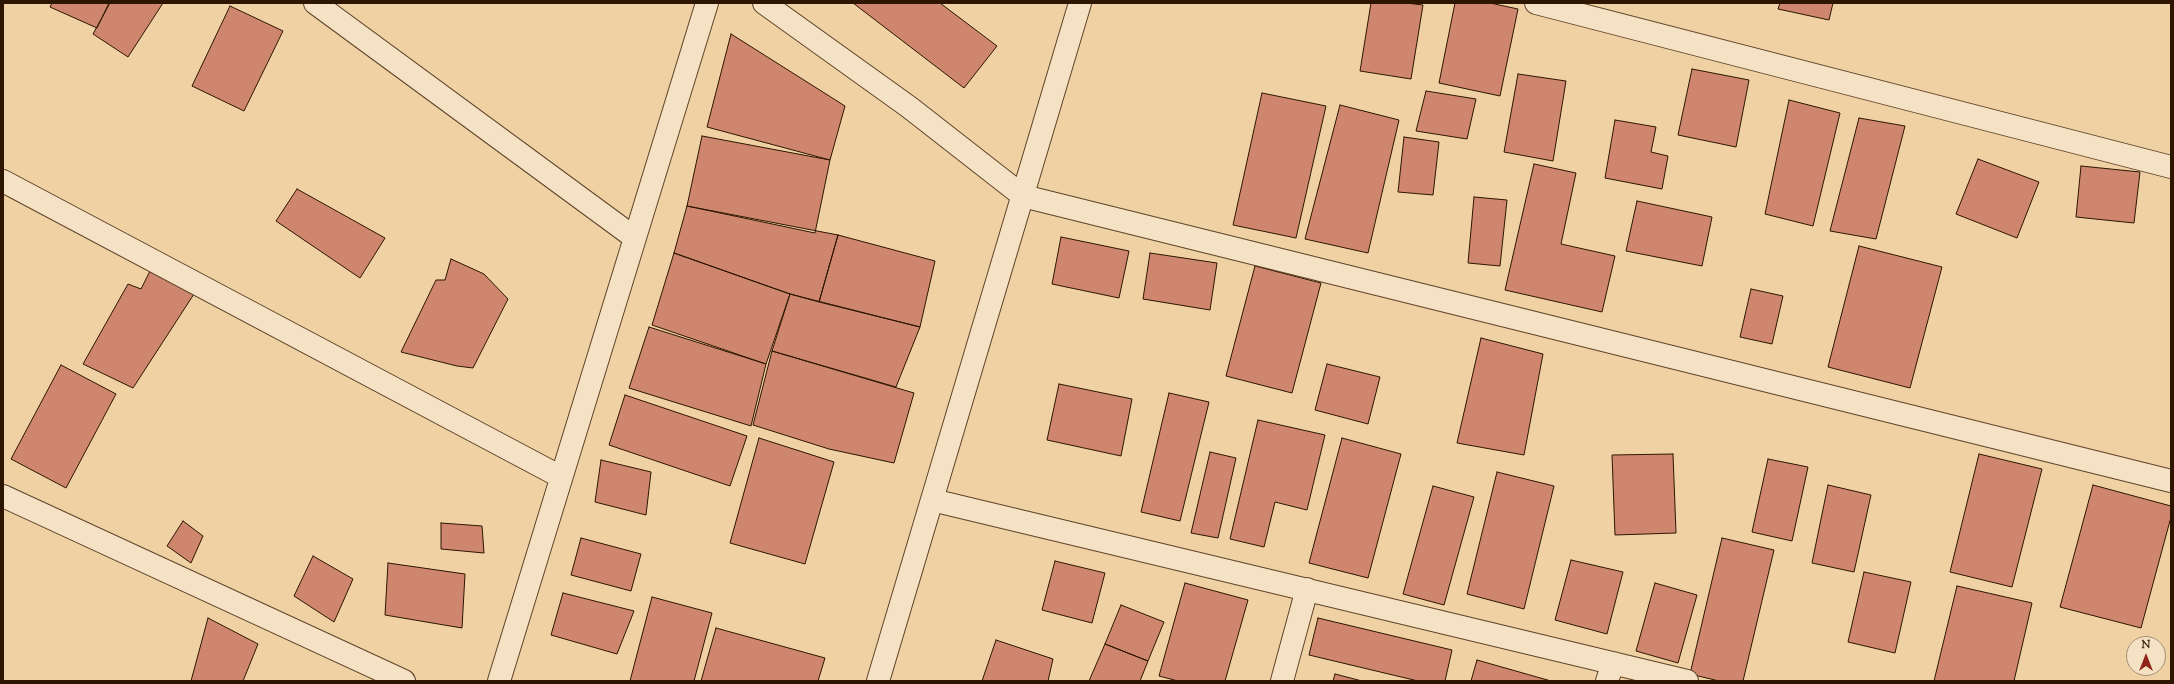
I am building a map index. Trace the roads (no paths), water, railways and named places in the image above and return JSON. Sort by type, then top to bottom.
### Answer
[{"type":"street","points":[[315,3],[635,238]]},
{"type":"street","points":[[500,681],[707,3]]},
{"type":"street","points":[[764,3],[909,107],[1023,196],[2171,481]]},
{"type":"street","points":[[878,681],[1080,3]]},
{"type":"street","points":[[1536,3],[2171,167]]},
{"type":"street","points":[[3,181],[562,477]]},
{"type":"street","points":[[3,496],[404,681]]},
{"type":"street","points":[[932,500],[1307,589],[1610,672],[1687,681]]},
{"type":"street","points":[[1282,681],[1307,589]]}]
